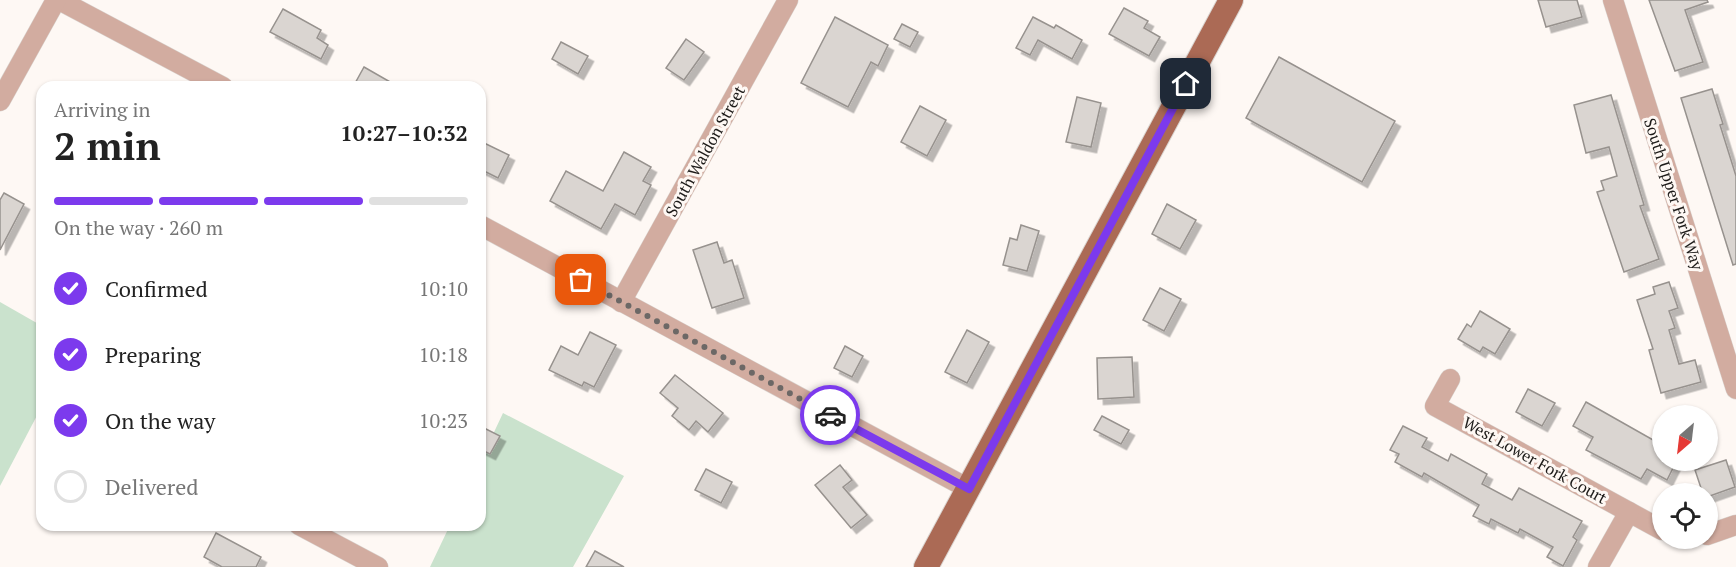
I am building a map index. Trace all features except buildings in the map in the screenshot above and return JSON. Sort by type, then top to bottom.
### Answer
[{"type":"main road","points":[[926,567],[1231,0]]},
{"type":"street","points":[[0,101],[57,0],[212,81]]},
{"type":"street","name":"South Waldon Street","points":[[621,303],[788,0]]},
{"type":"street","name":"South Upper Fork Way","points":[[1613,0],[1736,389]]},
{"type":"street","points":[[486,228],[969,489]]},
{"type":"street","name":"West Lower Fork Court","points":[[1450,379],[1435,406],[1652,525]]},
{"type":"street","points":[[1598,567],[1629,512]]},
{"type":"street","points":[[1718,531],[1736,525]]},
{"type":"street","points":[[310,531],[378,567]]},
{"type":"green space","points":[[0,302],[36,323],[36,417],[0,486]]},
{"type":"green space","points":[[503,413],[624,476],[573,567],[430,567],[447,531],[486,531],[486,449]]},
{"type":"way so far","points":[[581,280],[830,415]]},
{"type":"route","points":[[830,415],[969,489],[1186,84]]}]
